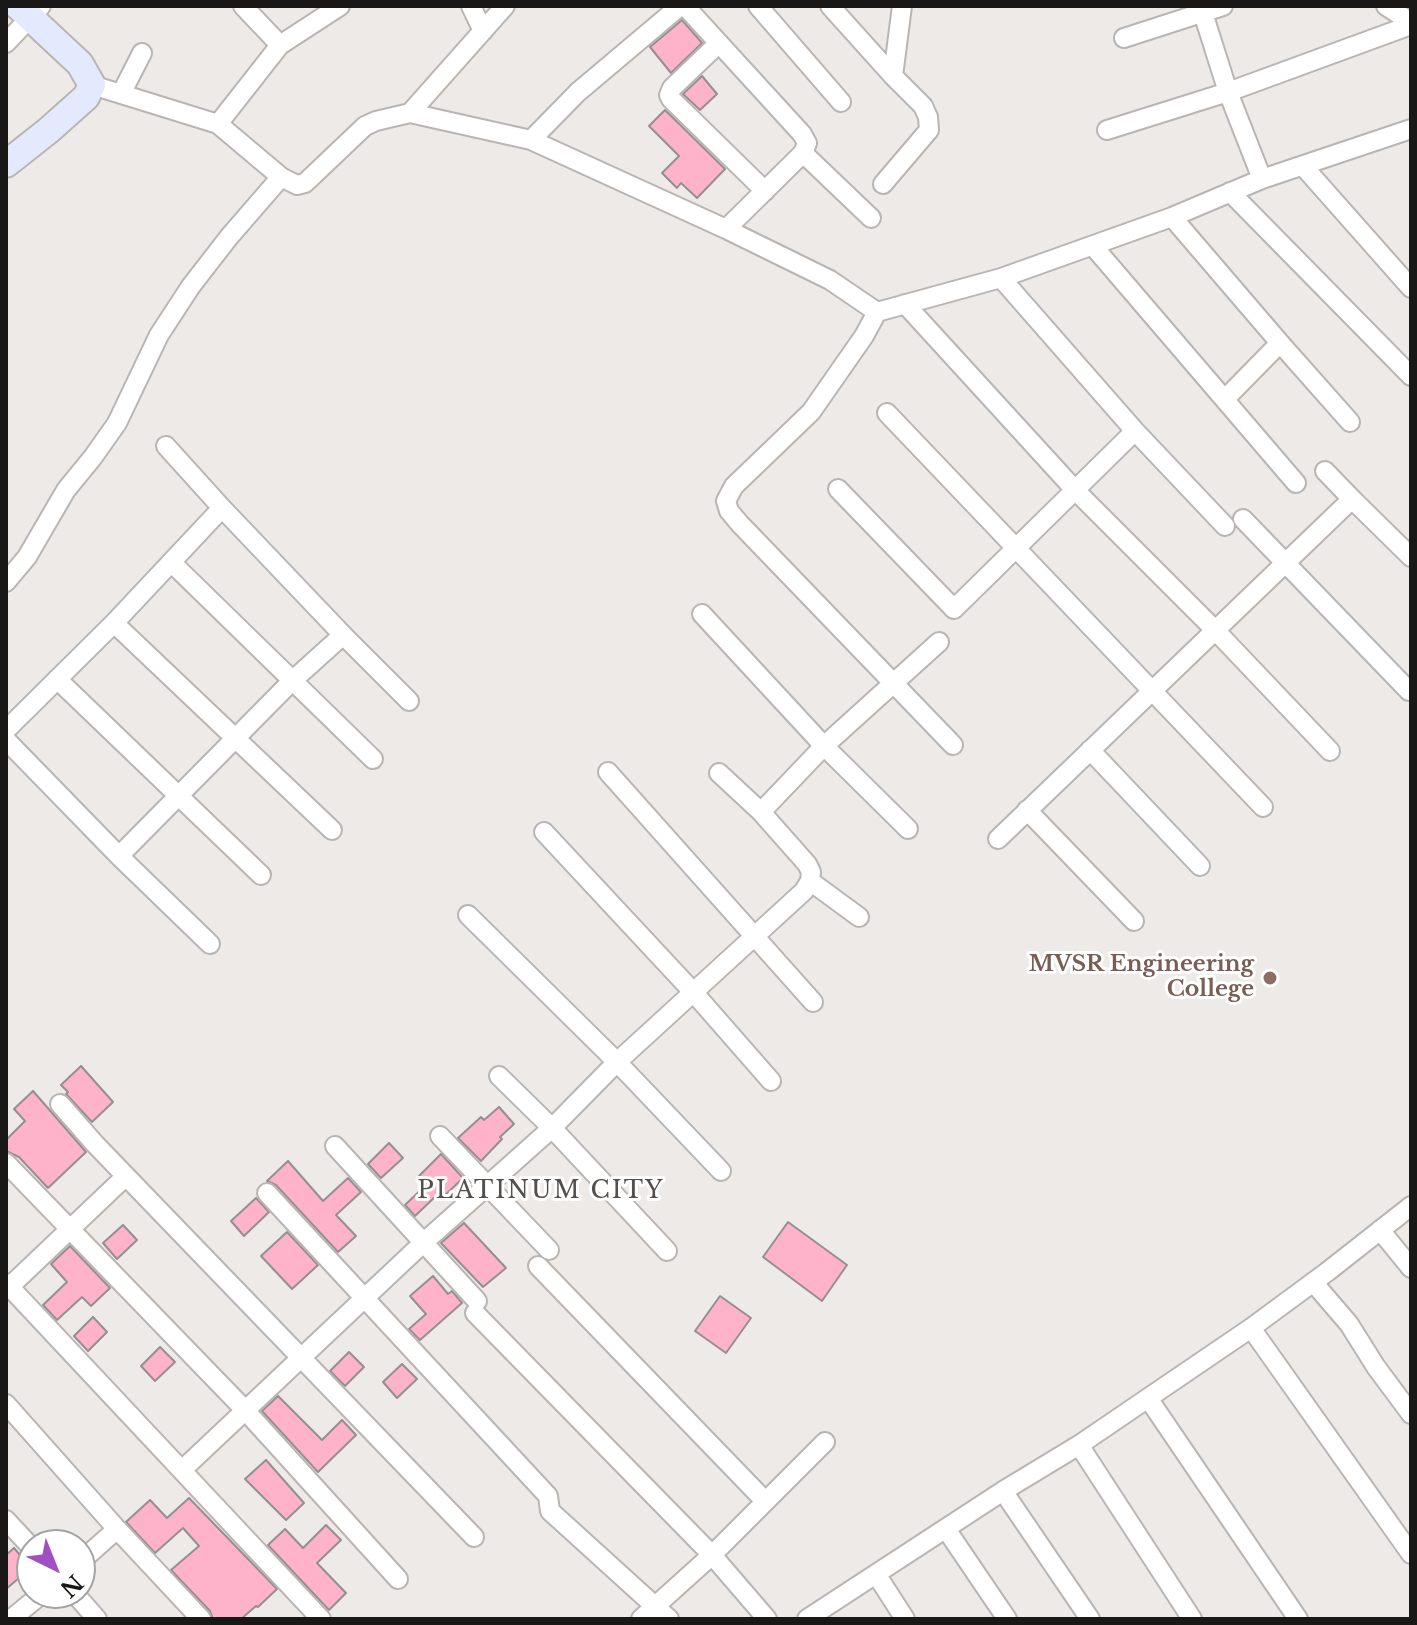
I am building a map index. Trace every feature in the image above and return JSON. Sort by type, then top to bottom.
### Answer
[{"type":"main road","points":[[6,164],[86,97],[92,85],[80,64],[29,9]]},
{"type":"street","points":[[243,6],[280,45]]},
{"type":"street","points":[[218,124],[280,45],[340,6]]},
{"type":"street","points":[[471,6],[483,31]]},
{"type":"street","points":[[410,113],[505,6]]},
{"type":"street","points":[[531,140],[578,92],[682,6],[807,143],[803,153],[726,229]]},
{"type":"street","points":[[758,6],[841,102]]},
{"type":"street","points":[[830,6],[923,106],[928,117],[929,130],[883,184]]},
{"type":"street","points":[[893,76],[902,6]]},
{"type":"street","points":[[1124,38],[1223,6]]},
{"type":"street","points":[[1386,6],[1411,23]]},
{"type":"street","points":[[6,43],[29,9]]},
{"type":"street","points":[[1203,13],[1228,92],[1262,179]]},
{"type":"street","points":[[1107,130],[1228,92],[1411,23]]},
{"type":"street","points":[[719,43],[672,88],[669,95],[765,191]]},
{"type":"street","points":[[121,94],[142,53]]},
{"type":"street","points":[[92,85],[218,124],[281,177],[297,185],[305,183],[365,126],[410,113],[531,140],[830,280],[877,312]]},
{"type":"street","points":[[953,745],[729,511],[726,501],[734,486],[811,412],[877,312],[1001,278],[1172,217],[1262,179],[1411,129]]},
{"type":"street","points":[[803,153],[871,218]]},
{"type":"street","points":[[1303,166],[1411,288]]},
{"type":"street","points":[[6,582],[27,557],[66,490],[117,423],[159,335],[191,286],[281,177]]},
{"type":"street","points":[[1230,192],[1411,376]]},
{"type":"street","points":[[1172,217],[1350,422]]},
{"type":"street","points":[[1093,246],[1296,483]]},
{"type":"street","points":[[1001,278],[1135,431],[1225,526]]},
{"type":"street","points":[[905,304],[1075,490],[1330,751]]},
{"type":"street","points":[[1225,399],[1280,343]]},
{"type":"street","points":[[887,413],[1263,807]]},
{"type":"street","points":[[838,489],[954,609],[1135,431]]},
{"type":"street","points":[[166,446],[409,701]]},
{"type":"street","points":[[1325,471],[1411,557]]},
{"type":"street","points":[[998,839],[1352,499]]},
{"type":"street","points":[[6,730],[114,623],[222,508]]},
{"type":"street","points":[[1243,519],[1409,691]]},
{"type":"street","points":[[171,562],[373,759]]},
{"type":"street","points":[[702,614],[824,746],[908,829]]},
{"type":"street","points":[[114,623],[332,830]]},
{"type":"street","points":[[119,856],[292,681],[343,635]]},
{"type":"street","points":[[761,812],[824,746],[939,642]]},
{"type":"street","points":[[57,679],[261,875]]},
{"type":"street","points":[[6,740],[210,944]]},
{"type":"street","points":[[1090,750],[1200,866]]},
{"type":"street","points":[[608,772],[813,1002]]},
{"type":"street","points":[[182,1470],[244,1409],[552,1128],[617,1062],[804,891],[811,872],[807,864],[761,812],[719,773]]},
{"type":"street","points":[[1027,810],[1134,921]]},
{"type":"street","points":[[544,832],[771,1081]]},
{"type":"street","points":[[810,881],[859,917]]},
{"type":"street","points":[[468,915],[617,1062],[721,1171]]},
{"type":"street","points":[[499,1076],[667,1251]]},
{"type":"street","points":[[60,1104],[474,1537]]},
{"type":"street","points":[[440,1136],[549,1250]]},
{"type":"street","points":[[335,1146],[476,1307],[712,1555],[767,1619]]},
{"type":"street","points":[[6,1163],[244,1409],[398,1579]]},
{"type":"street","points":[[126,1176],[7,1286],[321,1619]]},
{"type":"street","points":[[267,1193],[548,1496],[550,1511],[662,1613]]},
{"type":"street","points":[[807,1619],[1079,1445],[1251,1328],[1411,1206]]},
{"type":"street","points":[[1380,1230],[1411,1268]]},
{"type":"street","points":[[538,1266],[765,1501]]},
{"type":"street","points":[[1313,1282],[1349,1324],[1411,1414]]},
{"type":"street","points":[[1251,1328],[1411,1554]]},
{"type":"street","points":[[1148,1398],[1298,1619]]},
{"type":"street","points":[[6,1404],[201,1619]]},
{"type":"street","points":[[641,1619],[662,1613],[712,1555],[825,1442]]},
{"type":"street","points":[[1079,1445],[1192,1619]]},
{"type":"street","points":[[1003,1491],[1090,1619]]},
{"type":"street","points":[[96,1548],[117,1529]]},
{"type":"street","points":[[946,1529],[1007,1619]]},
{"type":"street","points":[[876,1574],[905,1619]]},
{"type":"building","points":[[682,20],[702,43],[671,73],[650,47]]},
{"type":"building","points":[[702,76],[717,94],[700,110],[683,94]]},
{"type":"building","points":[[665,110],[725,169],[697,198],[681,183],[677,188],[662,173],[679,156],[649,126]]},
{"type":"building","points":[[81,1066],[113,1102],[92,1122],[61,1085]]},
{"type":"building","points":[[33,1091],[86,1152],[48,1188],[19,1157],[6,1151],[6,1140],[25,1121],[14,1109]]},
{"type":"building","points":[[499,1107],[514,1124],[481,1161],[458,1138],[481,1117],[484,1120]]},
{"type":"building","points":[[389,1143],[403,1158],[381,1178],[368,1164]]},
{"type":"building","points":[[441,1154],[463,1178],[441,1199],[437,1195],[415,1216],[405,1205],[427,1184],[419,1176]]},
{"type":"building","points":[[288,1161],[323,1201],[348,1178],[361,1192],[336,1215],[356,1236],[338,1252],[276,1185],[267,1181]]},
{"type":"building","points":[[256,1198],[269,1212],[244,1236],[231,1221]]},
{"type":"building","points":[[788,1222],[847,1265],[822,1301],[763,1257]]},
{"type":"building","points":[[464,1223],[506,1268],[483,1287],[441,1243]]},
{"type":"building","points":[[123,1225],[137,1240],[117,1259],[103,1243]]},
{"type":"building","points":[[287,1232],[318,1265],[292,1289],[261,1256]]},
{"type":"building","points":[[70,1246],[110,1288],[91,1306],[82,1297],[57,1320],[43,1305],[67,1282],[51,1264]]},
{"type":"building","points":[[433,1276],[448,1294],[452,1291],[462,1303],[420,1340],[409,1329],[426,1314],[410,1296]]},
{"type":"building","points":[[720,1296],[751,1318],[726,1353],[695,1331]]},
{"type":"building","points":[[93,1317],[107,1332],[88,1351],[74,1336]]},
{"type":"building","points":[[160,1347],[175,1362],[155,1381],[141,1366]]},
{"type":"building","points":[[349,1352],[364,1367],[345,1386],[330,1371]]},
{"type":"building","points":[[402,1364],[417,1379],[397,1398],[383,1382]]},
{"type":"building","points":[[278,1396],[322,1440],[342,1420],[356,1435],[318,1472],[262,1411]]},
{"type":"building","points":[[266,1460],[304,1503],[286,1520],[245,1479]]},
{"type":"building","points":[[189,1498],[277,1589],[241,1619],[213,1619],[210,1611],[171,1570],[199,1546],[183,1528],[155,1553],[126,1522],[150,1500],[167,1518]]},
{"type":"building","points":[[326,1525],[341,1540],[317,1563],[346,1593],[329,1610],[268,1545],[285,1529],[303,1548]]},
{"type":"building","points":[[14,1548],[16,1550],[16,1581],[6,1589],[6,1555]]},
{"type":"place","name":"MVSR Engineering College","points":[[1270,978]]},
{"type":"district","name":"PLATINUM CITY","points":[[541,1191]]}]
